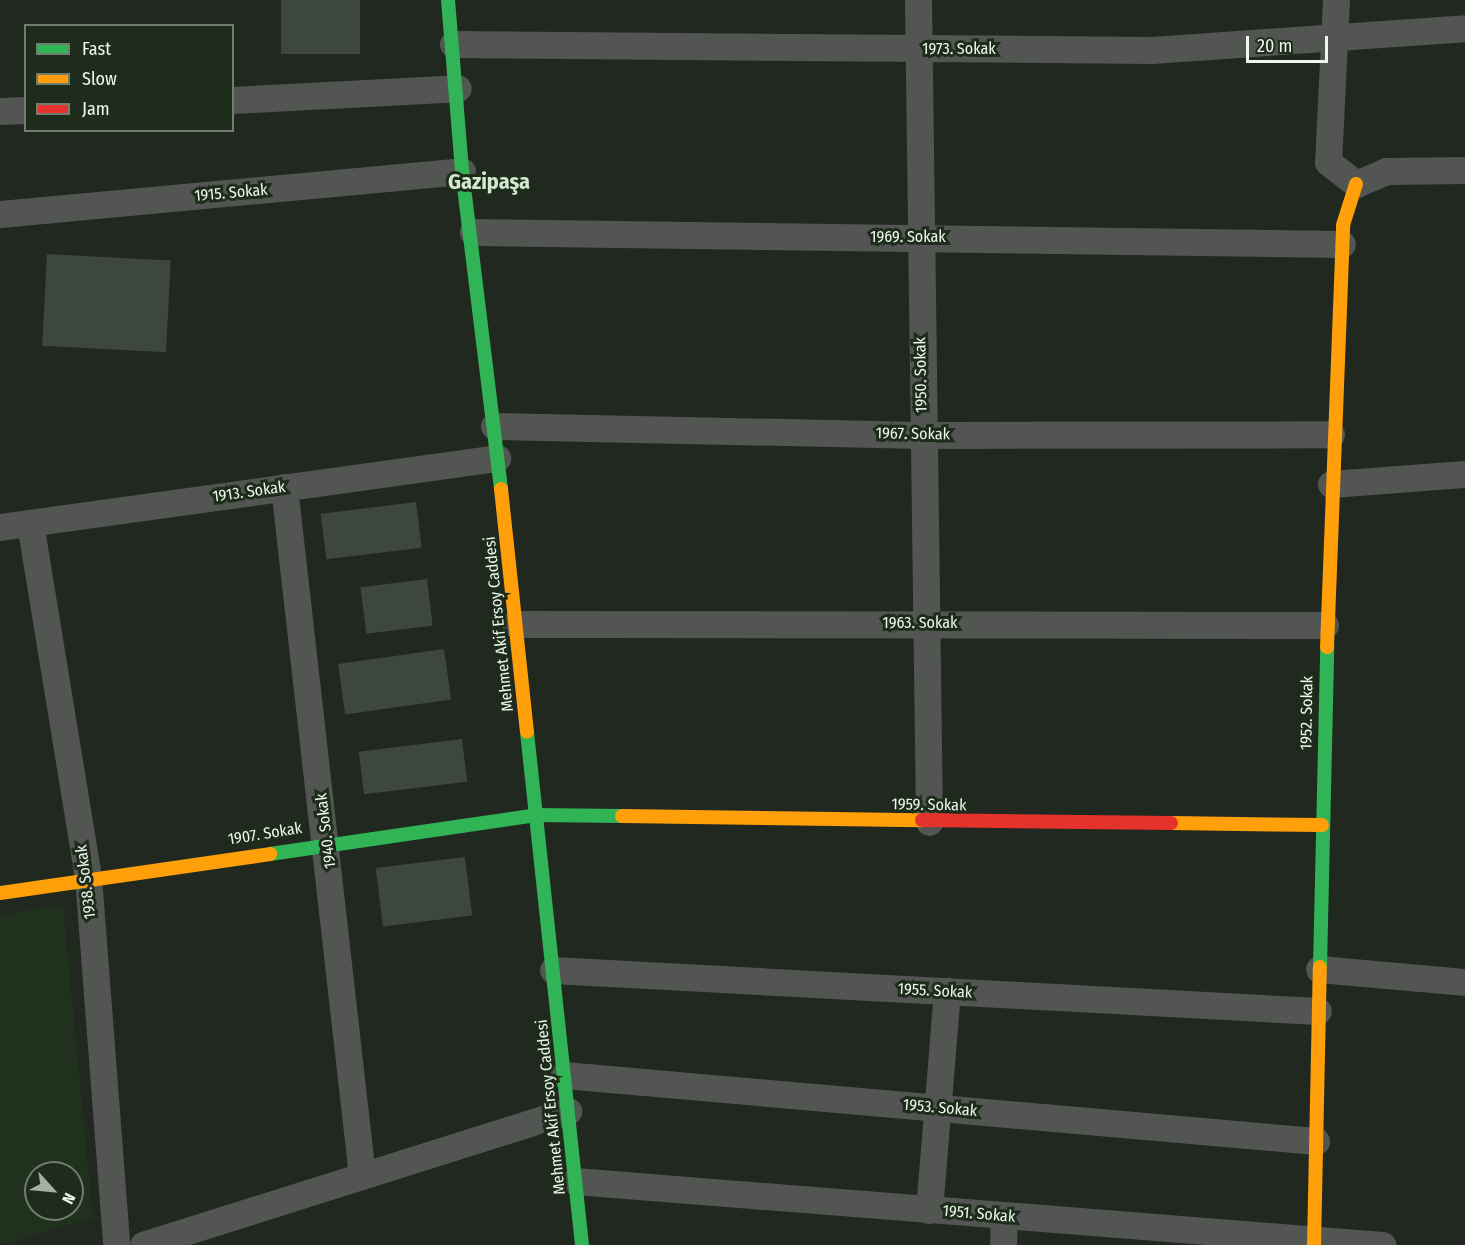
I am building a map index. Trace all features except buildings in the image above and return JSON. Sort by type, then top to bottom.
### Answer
[{"type":"street","name":"Mehmet Akif Ersoy Caddesi","points":[[448,0],[458,88],[462,171],[473,232],[582,1245]]},
{"type":"street","name":"1950. Sokak","points":[[918,0],[919,237],[929,822]]},
{"type":"street","points":[[1336,0],[1328,162],[1356,184],[1386,171],[1465,170]]},
{"type":"street","name":"1973. Sokak","points":[[453,44],[1152,50],[1465,28]]},
{"type":"street","points":[[234,100],[458,88]]},
{"type":"street","points":[[0,111],[24,110]]},
{"type":"street","name":"1915. Sokak","points":[[0,214],[462,171]]},
{"type":"street","name":"1952. Sokak","points":[[1314,1243],[1325,626],[1331,434],[1342,244],[1356,184]]},
{"type":"street","name":"1969. Sokak","points":[[473,232],[1342,244]]},
{"type":"street","name":"1967. Sokak","points":[[494,426],[922,435],[1331,434]]},
{"type":"street","name":"1913. Sokak","points":[[0,527],[497,458]]},
{"type":"street","points":[[1331,484],[1465,474]]},
{"type":"street","name":"1940. Sokak","points":[[284,488],[328,841],[362,1176]]},
{"type":"street","name":"1938. Sokak","points":[[30,523],[88,877],[116,1245]]},
{"type":"street","name":"1963. Sokak","points":[[515,624],[926,622],[1325,626]]},
{"type":"street","name":"1907. Sokak","points":[[0,893],[88,877],[328,841],[536,815]]},
{"type":"street","name":"1959. Sokak","points":[[536,815],[929,822],[1322,825]]},
{"type":"street","points":[[1319,969],[1465,982]]},
{"type":"street","name":"1955. Sokak","points":[[553,970],[1318,1011]]},
{"type":"street","points":[[929,1210],[947,991]]},
{"type":"street","name":"1953. Sokak","points":[[564,1075],[1316,1141]]},
{"type":"street","points":[[143,1245],[568,1111]]},
{"type":"street","name":"1951. Sokak","points":[[575,1181],[1314,1243],[1382,1245]]},
{"type":"street","points":[[1003,1245],[1004,1216]]},
{"type":"shaded area","points":[[63,905],[93,1218],[84,1221],[84,1161],[24,1161],[24,1221],[83,1221],[0,1245],[0,915]]},
{"type":"traffic: fast","points":[[448,0],[462,171],[501,489]]},
{"type":"traffic: fast","points":[[1320,967],[1327,647]]},
{"type":"traffic: fast","points":[[527,732],[582,1245]]},
{"type":"traffic: fast","points":[[270,854],[536,815],[622,816]]},
{"type":"traffic: slow","points":[[1327,647],[1343,225],[1356,184]]},
{"type":"traffic: slow","points":[[501,489],[527,732]]},
{"type":"traffic: slow","points":[[622,816],[922,820]]},
{"type":"traffic: slow","points":[[1171,823],[1322,825]]},
{"type":"traffic: slow","points":[[0,893],[270,854]]},
{"type":"traffic: slow","points":[[1314,1245],[1320,967]]},
{"type":"traffic: jam","points":[[922,820],[1171,823]]},
{"type":"district","name":"Gazipaşa","points":[[489,182]]}]
